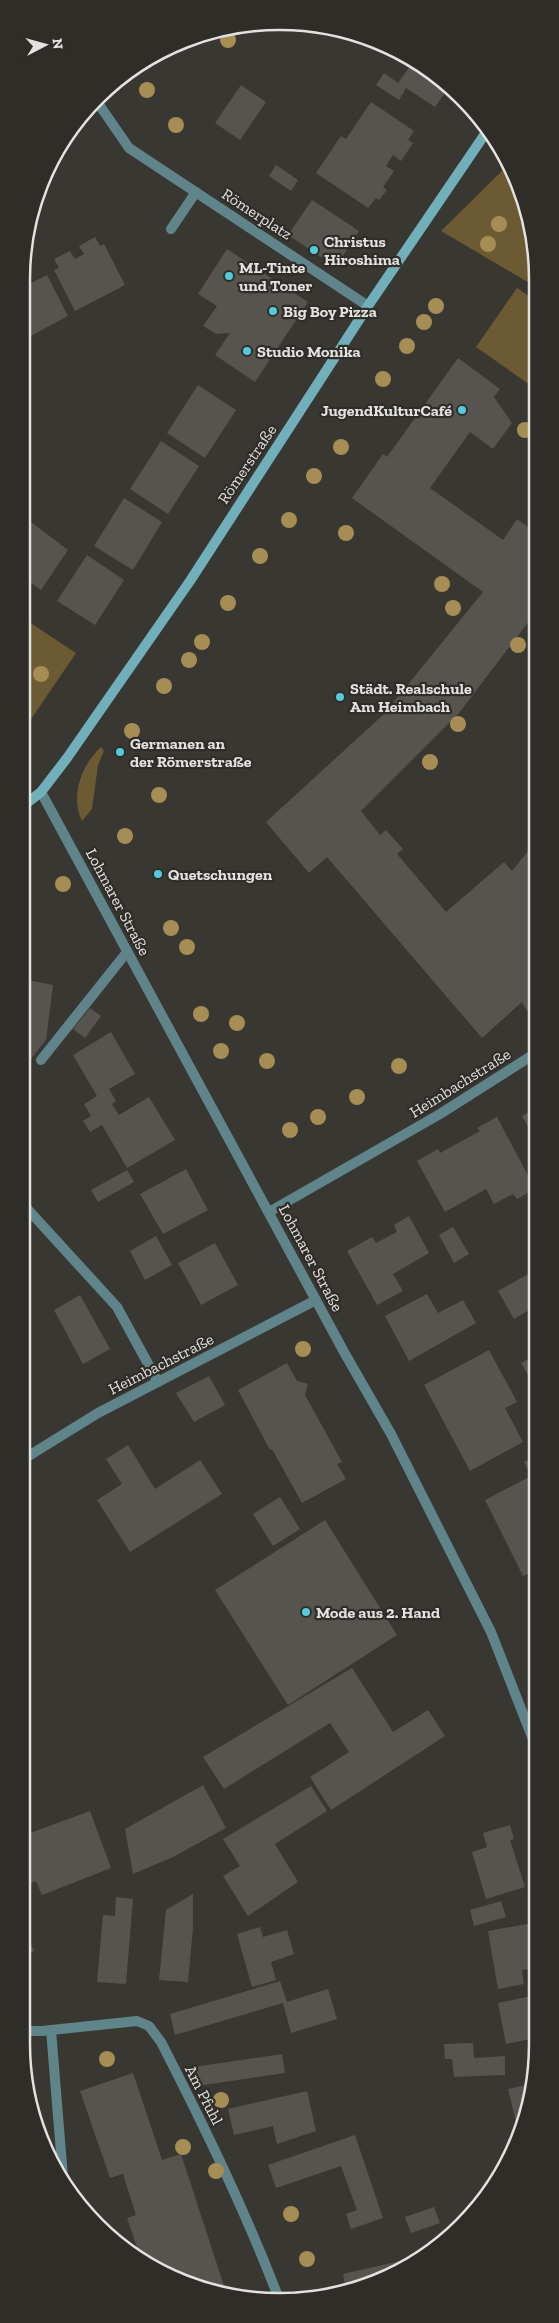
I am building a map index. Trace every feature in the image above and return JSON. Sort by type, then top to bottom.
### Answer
[{"type":"street","name":"Römerplatz","points":[[100,106],[129,148],[368,306]]},
{"type":"street","name":"Römerstraße","points":[[30,801],[41,792],[67,758],[190,581],[368,306],[483,136]]},
{"type":"street","points":[[171,229],[196,192]]},
{"type":"street","points":[[30,794],[41,792]]},
{"type":"street","name":"Lohmarer Straße","points":[[41,792],[79,859],[126,952],[391,1434],[491,1632],[529,1729]]},
{"type":"street","points":[[42,1060],[126,952]]},
{"type":"street","name":"Heimbachstraße","points":[[269,1212],[440,1114],[529,1057]]},
{"type":"street","points":[[30,1212],[117,1306],[158,1382]]},
{"type":"street","name":"Heimbachstraße","points":[[30,1455],[98,1413],[316,1300]]},
{"type":"street","name":"Am Pfuhl","points":[[30,2031],[137,2021],[149,2026],[161,2042],[224,2168],[255,2236],[277,2293]]},
{"type":"street","points":[[51,2030],[62,2166]]},
{"type":"shaded area","points":[[503,170],[516,199],[524,231],[529,283],[441,231]]},
{"type":"shaded area","points":[[517,288],[529,296],[529,384],[476,347]]},
{"type":"shaded area","points":[[30,623],[76,653],[30,721]]},
{"type":"shaded area","points":[[101,747],[104,751],[98,765],[92,809],[82,821],[77,802],[77,792],[83,772],[94,754]]},
{"type":"building","points":[[410,67],[445,93],[435,107],[406,88],[399,100],[376,85],[384,73],[398,83]]},
{"type":"building","points":[[241,85],[266,102],[240,140],[215,123]]},
{"type":"building","points":[[371,102],[414,131],[408,140],[413,143],[401,161],[393,155],[386,166],[394,171],[383,187],[387,190],[379,200],[376,198],[368,208],[316,173],[341,136],[346,139]]},
{"type":"building","points":[[276,165],[298,180],[291,191],[269,176]]},
{"type":"building","points":[[312,200],[359,231],[336,267],[288,235]]},
{"type":"building","points":[[95,237],[100,246],[104,244],[125,285],[75,311],[54,270],[59,268],[54,259],[70,251],[75,259],[84,254],[79,246]]},
{"type":"building","points":[[227,249],[308,302],[255,382],[215,355],[230,333],[216,334],[203,326],[217,306],[198,294]]},
{"type":"building","points":[[47,275],[68,316],[30,336],[30,284]]},
{"type":"building","name":"Städt. Realschule Am Heimbach","points":[[458,358],[500,389],[494,397],[512,423],[493,449],[470,432],[430,488],[503,540],[517,519],[529,528],[529,621],[459,713],[361,811],[380,835],[386,830],[403,849],[397,854],[446,912],[504,862],[512,871],[529,850],[529,1009],[527,1011],[522,1002],[482,1038],[327,857],[309,873],[266,822],[384,714],[483,592],[352,498],[383,454],[387,457]]},
{"type":"building","points":[[198,385],[236,410],[205,458],[167,433]]},
{"type":"building","points":[[161,441],[199,466],[168,514],[130,489]]},
{"type":"building","points":[[124,498],[162,522],[133,570],[94,546]]},
{"type":"building","points":[[30,521],[68,550],[41,590],[30,582]]},
{"type":"building","points":[[87,555],[124,580],[95,625],[57,601]]},
{"type":"building","points":[[30,980],[53,985],[46,1040],[30,1060]]},
{"type":"building","points":[[90,1008],[101,1016],[85,1038],[73,1029]]},
{"type":"building","points":[[111,1032],[135,1074],[109,1089],[116,1101],[112,1104],[119,1115],[149,1097],[175,1140],[127,1168],[102,1125],[90,1132],[83,1121],[91,1116],[84,1104],[97,1096],[73,1055]]},
{"type":"building","points":[[529,1112],[529,1128],[522,1116]]},
{"type":"building","points":[[497,1117],[529,1178],[529,1192],[517,1199],[513,1194],[494,1204],[486,1189],[445,1212],[417,1161],[438,1149],[440,1153],[480,1131],[477,1128]]},
{"type":"building","points":[[186,1169],[208,1210],[163,1234],[140,1194]]},
{"type":"building","points":[[127,1170],[134,1182],[98,1202],[91,1190]]},
{"type":"building","points":[[409,1216],[429,1253],[393,1274],[403,1291],[377,1305],[347,1251],[372,1237],[376,1243],[397,1232],[394,1225]]},
{"type":"building","points":[[453,1227],[469,1254],[454,1263],[439,1235]]},
{"type":"building","points":[[156,1236],[172,1265],[145,1280],[130,1251]]},
{"type":"building","points":[[215,1243],[238,1285],[201,1305],[178,1263]]},
{"type":"building","points":[[529,1274],[529,1310],[514,1319],[498,1291]]},
{"type":"building","points":[[427,1294],[438,1313],[463,1300],[476,1323],[409,1361],[385,1316]]},
{"type":"building","points":[[80,1295],[110,1349],[83,1364],[54,1310]]},
{"type":"building","points":[[489,1350],[517,1402],[505,1408],[523,1442],[470,1471],[424,1385]]},
{"type":"building","points":[[529,1359],[529,1377],[521,1363]]},
{"type":"building","points":[[287,1363],[297,1381],[308,1384],[305,1395],[342,1462],[337,1464],[346,1479],[302,1503],[272,1449],[270,1450],[238,1390]]},
{"type":"building","points":[[209,1376],[225,1405],[194,1422],[176,1393]]},
{"type":"building","points":[[128,1445],[155,1489],[200,1460],[222,1494],[130,1552],[97,1500],[122,1484],[106,1459]]},
{"type":"building","points":[[529,1460],[529,1472],[524,1462]]},
{"type":"building","points":[[529,1477],[529,1573],[523,1576],[485,1500]]},
{"type":"building","points":[[280,1497],[300,1529],[273,1546],[253,1514]]},
{"type":"building","name":"Mode aus 2. Hand","points":[[325,1520],[397,1635],[288,1705],[215,1590]]},
{"type":"building","points":[[352,1668],[393,1732],[428,1710],[445,1736],[331,1810],[310,1777],[349,1752],[330,1723],[224,1789],[203,1757]]},
{"type":"building","points":[[203,1785],[226,1828],[173,1857],[133,1874],[125,1829]]},
{"type":"building","points":[[311,1786],[327,1811],[275,1844],[298,1882],[248,1916],[223,1876],[240,1866],[223,1839]]},
{"type":"building","points":[[90,1811],[111,1868],[42,1895],[36,1881],[30,1883],[30,1833]]},
{"type":"building","points":[[510,1825],[514,1839],[510,1840],[525,1887],[486,1899],[472,1852],[487,1847],[483,1833]]},
{"type":"building","points":[[193,1894],[193,1928],[188,1982],[159,1980],[166,1910]]},
{"type":"building","points":[[116,1897],[133,1899],[126,1984],[97,1982],[103,1915],[115,1916]]},
{"type":"building","points":[[501,1901],[506,1917],[474,1926],[470,1910]]},
{"type":"building","points":[[529,1924],[529,1969],[522,1970],[524,1984],[498,1989],[488,1931]]},
{"type":"building","points":[[260,1927],[263,1937],[287,1930],[294,1954],[271,1962],[276,1980],[252,1987],[237,1934]]},
{"type":"building","points":[[30,1942],[34,1951],[30,1953]]},
{"type":"building","points":[[280,1981],[287,2002],[328,1989],[337,2019],[291,2033],[283,2003],[175,2035],[170,2014]]},
{"type":"building","points":[[529,1996],[529,2039],[506,2044],[498,2003]]},
{"type":"building","points":[[473,2043],[474,2058],[505,2056],[505,2075],[454,2077],[452,2059],[445,2059],[444,2044]]},
{"type":"building","points":[[282,2054],[285,2073],[197,2086],[194,2067]]},
{"type":"building","points":[[133,2073],[162,2160],[181,2154],[224,2286],[184,2274],[155,2260],[137,2248],[127,2218],[136,2215],[123,2174],[110,2178],[80,2091]]},
{"type":"building","points":[[525,2085],[516,2123],[508,2089]]},
{"type":"building","points":[[307,2091],[316,2131],[277,2144],[273,2126],[234,2135],[228,2109]]},
{"type":"building","points":[[355,2135],[383,2218],[351,2229],[346,2214],[357,2210],[341,2166],[276,2188],[268,2165]]},
{"type":"building","points":[[434,2207],[440,2223],[411,2233],[405,2217]]},
{"type":"building","points":[[404,2260],[375,2274],[345,2284],[343,2274]]},
{"type":"place","name":"Christus Hiroshima","points":[[314,250]]},
{"type":"place","name":"ML-Tinte und Toner","points":[[229,276]]},
{"type":"place","name":"Big Boy Pizza","points":[[273,311]]},
{"type":"place","name":"Studio Monika","points":[[247,351]]},
{"type":"place","name":"JugendKulturCafé","points":[[462,410]]},
{"type":"place","name":"Städt. Realschule Am Heimbach","points":[[340,697]]},
{"type":"place","name":"Germanen an der Römerstraße","points":[[120,752]]},
{"type":"place","name":"Quetschungen","points":[[158,874]]},
{"type":"place","name":"Mode aus 2. Hand","points":[[306,1612]]}]
